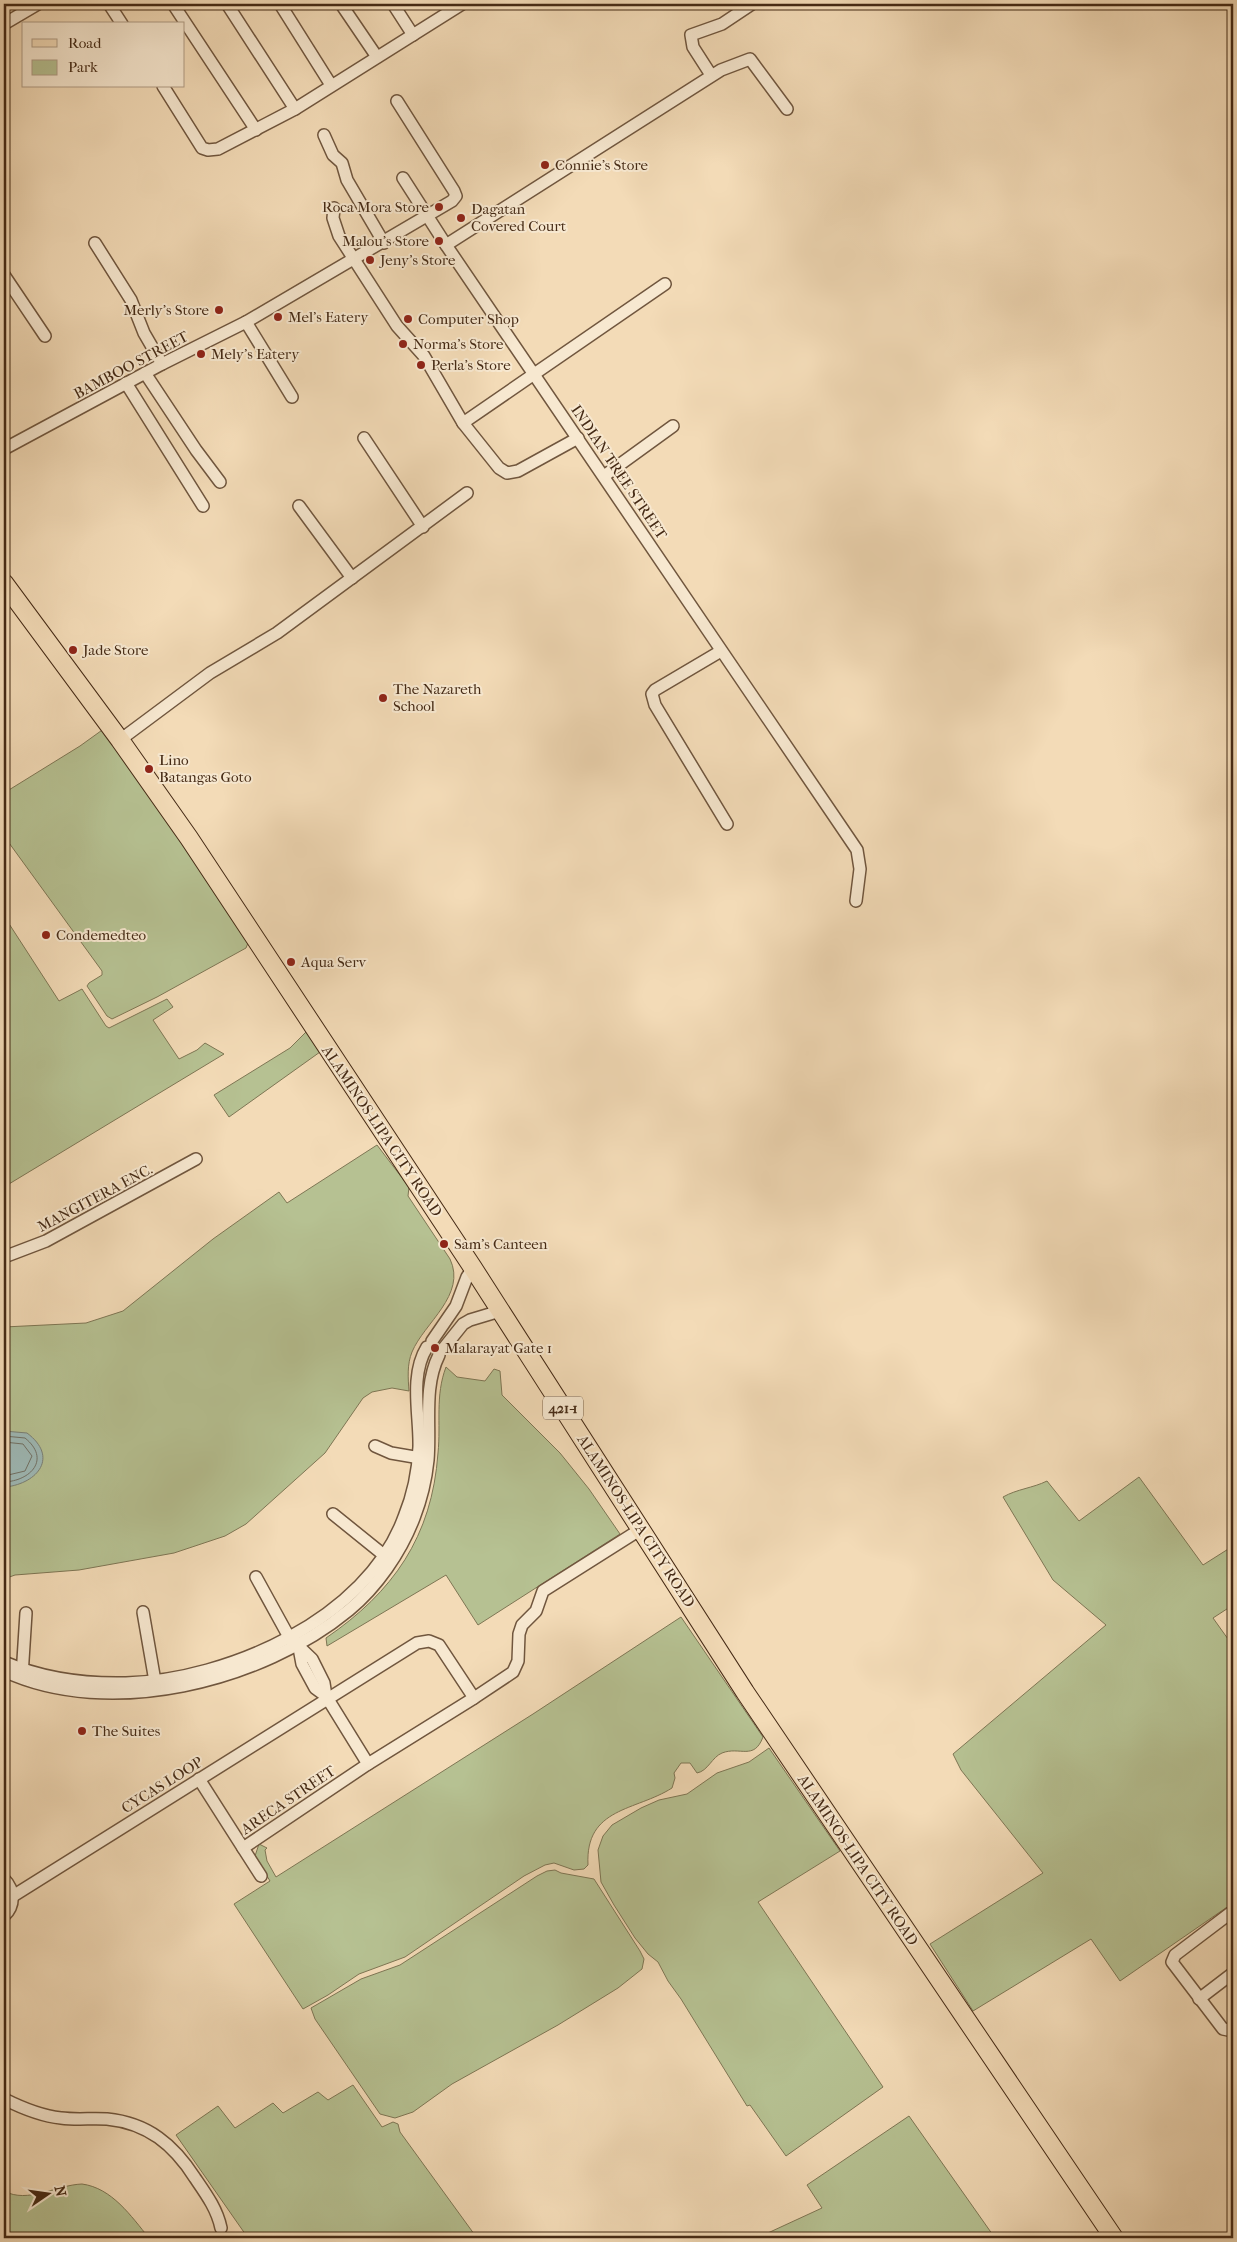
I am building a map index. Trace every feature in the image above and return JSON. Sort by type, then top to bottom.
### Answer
[{"type":"main road","name":"ALAMINOS-LIPA CITY ROAD","points":[[4,583],[120,740],[189,838],[473,1268],[745,1692],[1114,2238]]},
{"type":"street","points":[[4,24],[38,4]]},
{"type":"street","points":[[109,4],[121,22]]},
{"type":"street","points":[[173,4],[185,22]]},
{"type":"street","points":[[227,4],[295,109]]},
{"type":"street","points":[[280,4],[332,85]]},
{"type":"street","points":[[341,4],[376,57]]},
{"type":"street","points":[[393,4],[413,35]]},
{"type":"street","points":[[164,88],[202,148],[208,150],[218,149],[295,109],[462,4]]},
{"type":"street","points":[[711,75],[693,47],[691,35],[722,24],[752,4]]},
{"type":"street","points":[[185,22],[256,130]]},
{"type":"street","points":[[446,245],[711,75],[750,59],[787,109]]},
{"type":"street","name":"BAMBOO STREET","points":[[4,449],[162,364],[246,322],[384,243],[452,201],[456,196],[397,101]]},
{"type":"street","points":[[324,135],[333,155],[342,163],[347,180],[384,243]]},
{"type":"street","name":"INDIAN TREE STREET","points":[[403,178],[427,217],[857,850],[860,860],[856,901]]},
{"type":"street","points":[[334,208],[333,218],[339,236],[356,259],[397,326],[430,364],[463,422],[499,468],[507,473],[518,471],[578,438]]},
{"type":"street","points":[[95,243],[131,300],[144,333],[162,364]]},
{"type":"street","points":[[4,275],[45,336]]},
{"type":"street","points":[[463,422],[664,284]]},
{"type":"street","points":[[246,322],[292,397]]},
{"type":"street","points":[[145,373],[196,450],[220,482]]},
{"type":"street","points":[[126,383],[203,506]]},
{"type":"street","points":[[604,476],[673,426]]},
{"type":"street","points":[[364,438],[423,527]]},
{"type":"street","points":[[120,740],[210,674],[277,633],[467,493]]},
{"type":"street","points":[[299,506],[352,578]]},
{"type":"street","points":[[721,650],[655,690],[652,694],[654,705],[727,824]]},
{"type":"street","name":"MANGITERA ENC.","points":[[4,1257],[46,1241],[196,1159]]},
{"type":"street","points":[[423,1459],[418,1381],[421,1360],[456,1306],[467,1277],[473,1268]]},
{"type":"street","points":[[4,1671],[90,1682],[156,1686],[295,1643],[308,1627],[340,1604],[388,1558],[404,1518],[423,1459],[430,1388],[444,1348],[463,1324],[500,1311]]},
{"type":"street","points":[[433,1340],[444,1348]]},
{"type":"street","points":[[375,1446],[391,1453],[423,1459]]},
{"type":"street","points":[[333,1514],[388,1558]]},
{"type":"street","name":"ARECA STREET","points":[[199,1779],[243,1848],[368,1764],[504,1679],[517,1666],[519,1634],[522,1625],[536,1611],[543,1591],[641,1529]]},
{"type":"street","points":[[256,1577],[295,1643],[302,1664],[315,1688],[327,1698],[368,1764]]},
{"type":"street","points":[[143,1612],[156,1686]]},
{"type":"street","points":[[22,1674],[26,1613]]},
{"type":"street","name":"CYCAS LOOP","points":[[13,1896],[327,1698],[418,1643],[429,1641],[439,1645],[474,1698]]},
{"type":"street","points":[[4,1662],[22,1674]]},
{"type":"street","points":[[243,1848],[260,1876]]},
{"type":"street","points":[[4,1879],[11,1889],[13,1896],[10,1909],[4,1916]]},
{"type":"street","points":[[1233,1911],[1175,1955],[1172,1962],[1223,2030],[1233,2027]]},
{"type":"street","points":[[1199,1998],[1233,1973]]},
{"type":"street","points":[[4,2099],[20,2107],[48,2116],[122,2122],[163,2140],[182,2157],[218,2214],[222,2228]]},
{"type":"green space","points":[[105,728],[248,943],[246,948],[157,997],[112,1019],[107,1016],[87,986],[102,975],[102,971],[4,836],[4,793],[80,746]]},
{"type":"green space","points":[[4,916],[59,1001],[82,989],[109,1028],[167,999],[173,1007],[153,1020],[179,1059],[197,1050],[205,1043],[224,1054],[4,1187]]},
{"type":"green space","points":[[307,1031],[320,1052],[229,1117],[214,1095],[290,1048]]},
{"type":"green space","points":[[377,1145],[409,1187],[408,1196],[450,1259],[454,1272],[453,1285],[449,1297],[418,1341],[410,1357],[409,1391],[392,1388],[372,1392],[363,1398],[325,1453],[246,1524],[225,1536],[174,1553],[79,1570],[15,1575],[4,1579],[4,1327],[86,1323],[123,1311],[213,1239],[279,1192],[287,1203]]},
{"type":"green space","points":[[446,1367],[457,1377],[485,1381],[494,1369],[500,1371],[502,1395],[560,1453],[589,1489],[620,1534],[478,1625],[446,1575],[327,1646],[326,1638],[371,1601],[389,1581],[405,1560],[418,1536],[434,1483],[439,1442],[439,1399]]},
{"type":"green space","points":[[1139,1477],[1203,1565],[1233,1546],[1233,1605],[1213,1618],[1233,1646],[1233,1903],[1120,1981],[1091,1939],[973,2011],[930,1944],[1043,1873],[961,1770],[953,1754],[1106,1625],[1053,1580],[1003,1497],[1047,1481],[1079,1521]]},
{"type":"green space","points":[[681,1617],[763,1737],[755,1749],[751,1751],[729,1751],[722,1753],[704,1770],[697,1773],[690,1763],[681,1763],[674,1773],[675,1778],[672,1788],[658,1796],[615,1813],[604,1821],[595,1832],[589,1846],[588,1865],[584,1869],[574,1870],[554,1863],[545,1865],[524,1876],[405,1957],[359,1974],[303,2009],[234,1904],[270,1881],[255,1856],[259,1844],[267,1848],[265,1850],[267,1861],[276,1877],[533,1714]]},
{"type":"green space","points":[[769,1748],[840,1851],[758,1902],[883,2087],[786,2156],[750,2105],[747,2106],[658,1962],[648,1954],[635,1938],[614,1905],[601,1882],[598,1850],[603,1836],[612,1825],[659,1800],[687,1794],[717,1773],[749,1762]]},
{"type":"green space","points":[[555,1870],[561,1873],[594,1879],[640,1951],[644,1959],[642,1969],[618,1988],[558,2025],[452,2084],[413,2112],[395,2118],[380,2114],[315,2019],[311,2008],[361,1979],[400,1965],[537,1876],[547,1871]]},
{"type":"green space","points":[[353,2085],[382,2127],[393,2122],[398,2124],[400,2132],[477,2238],[459,2238],[457,2236],[454,2238],[248,2238],[176,2135],[218,2106],[235,2128],[273,2103],[283,2113],[318,2092],[328,2100]]},
{"type":"green space","points":[[909,2116],[995,2238],[757,2238],[822,2208],[807,2185]]},
{"type":"green space","points":[[82,2184],[103,2191],[112,2197],[128,2212],[149,2238],[4,2238],[4,2191],[23,2196]]},
{"type":"water","points":[[4,1431],[27,1433],[37,1442],[42,1451],[43,1460],[40,1468],[27,1480],[17,1485],[6,1487],[4,1487]]},
{"type":"place","name":"Connie's Store","points":[[545,165]]},
{"type":"place","name":"Roca Mora Store","points":[[439,207]]},
{"type":"place","name":"Dagatan Covered Court","points":[[461,218]]},
{"type":"place","name":"Malou's Store","points":[[439,241]]},
{"type":"place","name":"Jeny's Store","points":[[370,260]]},
{"type":"place","name":"Merly's Store","points":[[219,310]]},
{"type":"place","name":"Mel's Eatery","points":[[278,317]]},
{"type":"place","name":"Computer Shop","points":[[408,319]]},
{"type":"place","name":"Norma's Store","points":[[403,344]]},
{"type":"place","name":"Mely's Eatery","points":[[201,354]]},
{"type":"place","name":"Perla's Store","points":[[421,365]]},
{"type":"place","name":"Jade Store","points":[[73,650]]},
{"type":"place","name":"The Nazareth School","points":[[383,698]]},
{"type":"place","name":"Lino Batangas Goto","points":[[149,769]]},
{"type":"place","name":"Condemedteo","points":[[46,935]]},
{"type":"place","name":"Aqua Serv","points":[[291,962]]},
{"type":"place","name":"Sam's Canteen","points":[[444,1244]]},
{"type":"place","name":"Malarayat Gate 1","points":[[435,1348]]},
{"type":"place","name":"The Suites","points":[[82,1731]]}]
